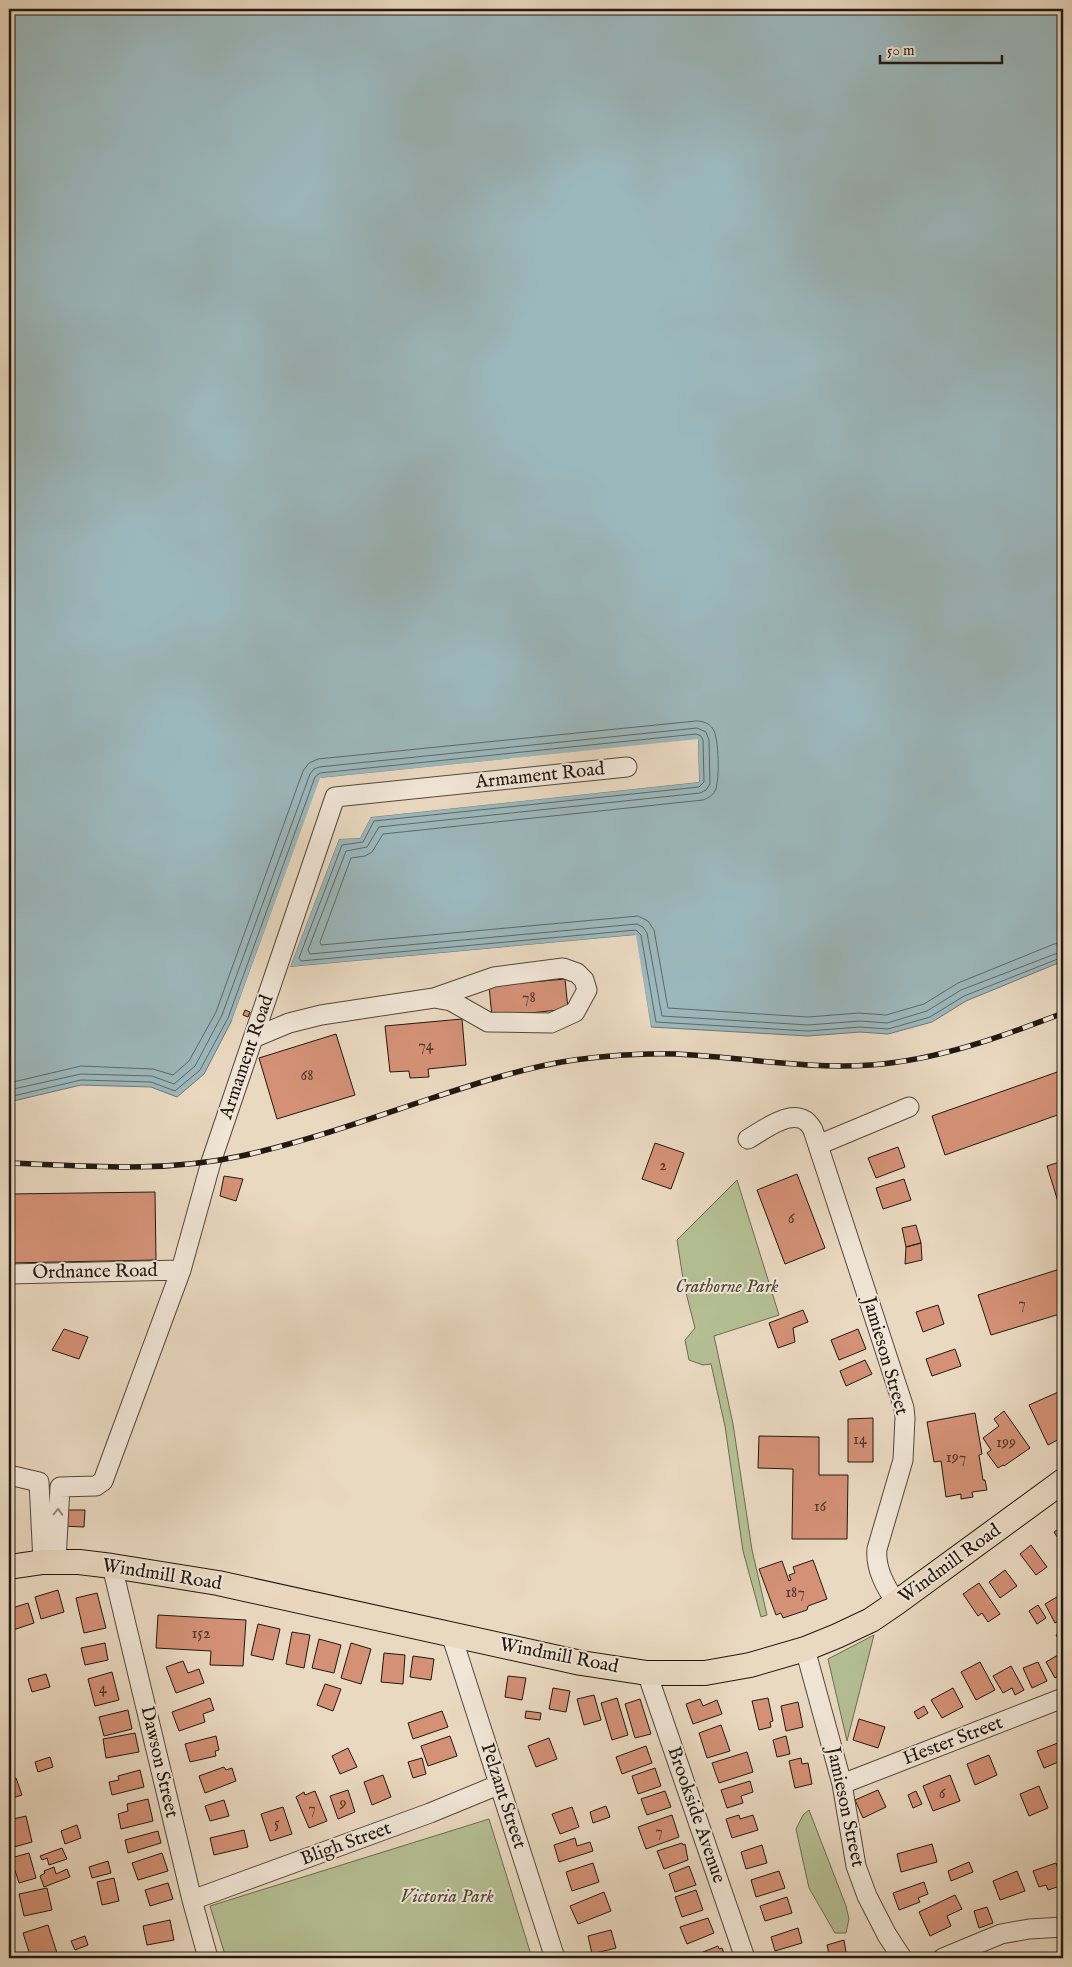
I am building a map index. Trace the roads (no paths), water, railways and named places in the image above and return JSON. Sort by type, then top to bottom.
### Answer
[{"type":"main road","name":"Windmill Road","points":[[9,1567],[50,1561],[112,1566],[218,1583],[582,1663],[647,1673],[705,1674],[750,1665],[805,1649],[871,1620],[1063,1481]]},
{"type":"street","name":"Armament Road","points":[[38,1482],[60,1487],[96,1486],[103,1480],[181,1270],[211,1162],[335,798],[627,767]]},
{"type":"street","points":[[253,1038],[289,1023],[321,1015],[434,998],[494,977],[563,968],[577,973],[584,980],[587,990],[575,1012],[551,1023],[488,1022],[451,1001],[434,998]]},
{"type":"street","points":[[817,1142],[909,1107]]},
{"type":"street","name":"Jamieson Street","points":[[748,1139],[781,1120],[800,1117],[809,1122],[904,1408],[906,1418],[903,1460],[877,1549],[876,1560],[885,1583],[896,1603]]},
{"type":"street","name":"Ordnance Road","points":[[9,1274],[181,1270]]},
{"type":"street","points":[[9,1475],[38,1482],[50,1561]]},
{"type":"street","points":[[50,1561],[60,1487]]},
{"type":"street","name":"Dawson Street","points":[[112,1566],[192,1900],[208,1958]]},
{"type":"street","name":"Pelzant Street","points":[[451,1634],[498,1785],[556,1958]]},
{"type":"street","name":"Jamieson Street","points":[[805,1649],[842,1784],[856,1866],[875,1912],[902,1958]]},
{"type":"street","name":"Brookside Avenue","points":[[647,1673],[745,1958]]},
{"type":"street","name":"Hester Street","points":[[842,1784],[1063,1698]]},
{"type":"street","name":"Bligh Street","points":[[192,1900],[430,1813],[498,1785]]},
{"type":"street","points":[[943,1958],[1001,1934],[1029,1929],[1063,1927]]},
{"type":"water","points":[[9,9],[1063,9],[1063,961],[966,1001],[932,1022],[888,1034],[860,1032],[808,1036],[651,1027],[635,935],[290,967],[339,839],[360,838],[371,817],[699,782],[698,740],[321,778],[232,1020],[204,1074],[177,1097],[151,1087],[81,1085],[9,1102]]},
{"type":"railway","points":[[9,1163],[125,1167],[183,1165],[212,1161],[289,1144],[484,1081],[556,1063],[633,1054],[663,1054],[804,1065],[871,1065],[945,1053],[993,1039],[1063,1013]]},
{"type":"park label","name":"Crathorne Park","points":[[727,1287]]},
{"type":"park label","name":"Victoria Park","points":[[447,1897]]}]
